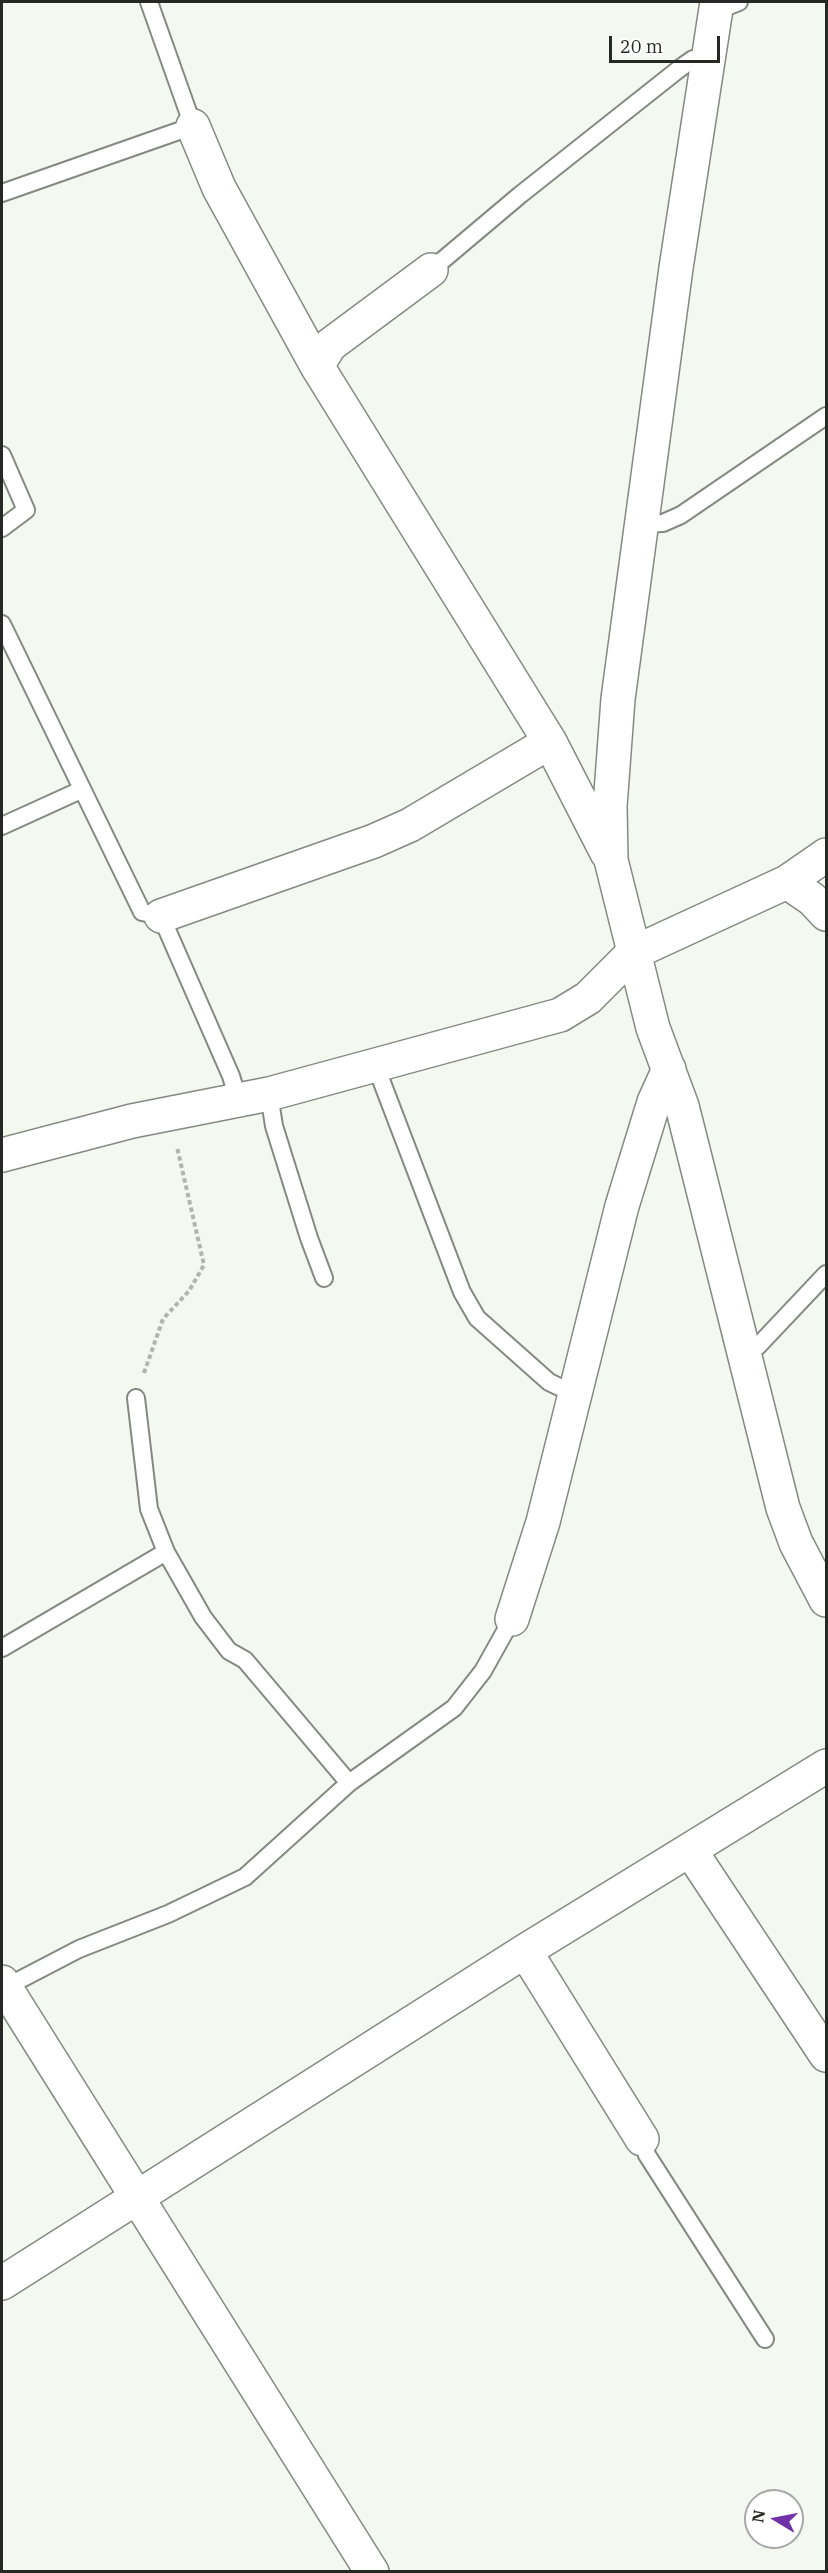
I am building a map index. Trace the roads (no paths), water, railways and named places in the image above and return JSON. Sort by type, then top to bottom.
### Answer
[{"type":"street","points":[[724,4],[708,56],[676,268],[618,699],[611,795],[611,860],[653,1028],[682,1106],[789,1527],[826,1600]]},
{"type":"street","points":[[193,126],[219,188],[318,366],[550,742],[611,860]]},
{"type":"street","points":[[318,366],[330,345],[431,270]]},
{"type":"street","points":[[161,916],[374,842],[410,825],[550,742]]},
{"type":"street","points":[[2,1155],[169,1114],[253,1097],[560,1015],[588,998],[633,953],[787,882],[826,855]]},
{"type":"street","points":[[787,882],[812,899],[826,914]]},
{"type":"street","points":[[512,1619],[543,1522],[622,1206],[654,1102],[669,1069]]},
{"type":"street","points":[[2,2283],[525,1951],[826,1766]]},
{"type":"street","points":[[690,1850],[826,2055]]},
{"type":"street","points":[[525,1951],[642,2139]]},
{"type":"street","points":[[4,1985],[372,2571]]},
{"type":"lane","points":[[2,193],[193,126],[150,2]]},
{"type":"lane","points":[[431,270],[679,69],[693,59],[708,56]]},
{"type":"lane","points":[[643,524],[663,523],[681,515],[826,416]]},
{"type":"lane","points":[[2,455],[26,510],[2,528]]},
{"type":"lane","points":[[2,624],[142,912],[161,916],[231,1076],[253,1097],[274,1126],[324,1278]]},
{"type":"lane","points":[[2,826],[81,790]]},
{"type":"lane","points":[[375,1064],[462,1292],[477,1318],[549,1382],[574,1394]]},
{"type":"lane","points":[[744,1353],[758,1346],[826,1274]]},
{"type":"lane","points":[[136,1398],[149,1509],[166,1552],[203,1617],[229,1651],[245,1660],[349,1783]]},
{"type":"lane","points":[[2,1648],[166,1552]]},
{"type":"lane","points":[[4,1985],[80,1949],[168,1914],[245,1877],[349,1783],[454,1708],[483,1671],[512,1619]]},
{"type":"lane","points":[[642,2139],[647,2155],[765,2339]]}]
